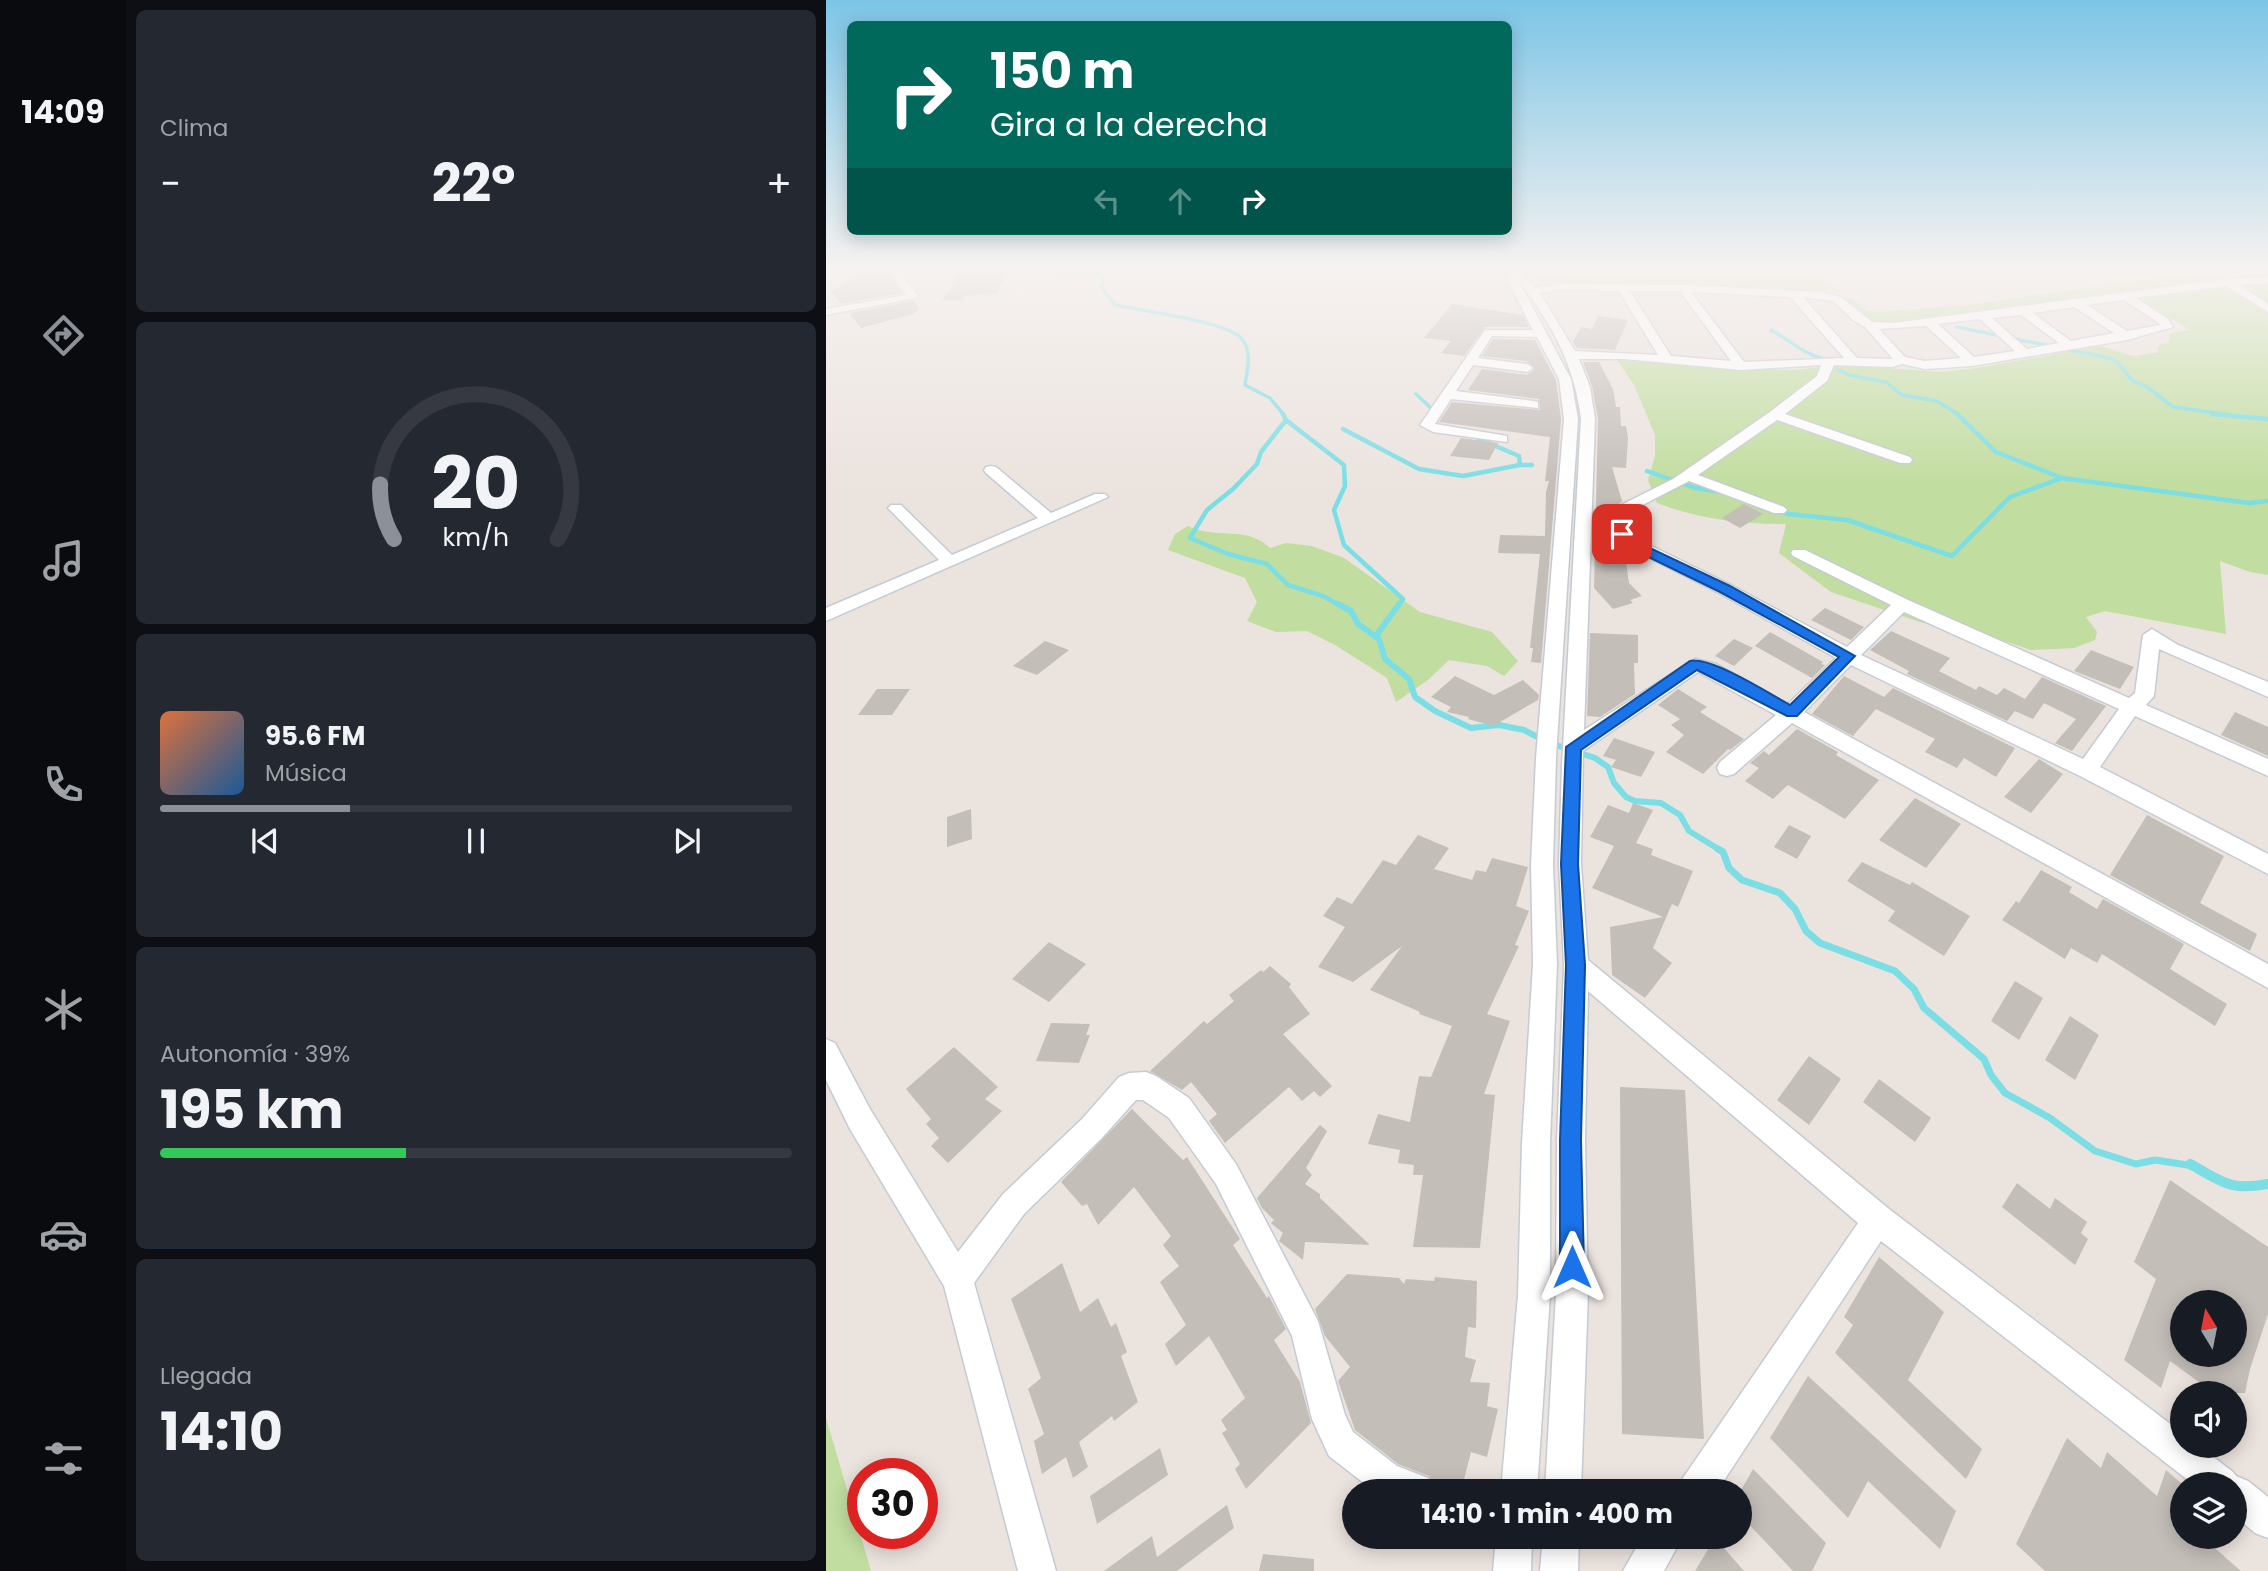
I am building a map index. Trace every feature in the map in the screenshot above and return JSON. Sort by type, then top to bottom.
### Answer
[{"type":"street","points":[[1483,340],[1428,421],[1428,427],[1502,439]]},
{"type":"street","points":[[1520,1479],[1534,1295],[1536,1143],[1545,964],[1542,864],[1546,765],[1570,419],[1565,379],[1545,340]]},
{"type":"street","points":[[1562,340],[1581,378],[1588,419],[1570,864],[1576,965],[1571,1140],[1571,1357],[1564,1479]]},
{"type":"street","points":[[1655,340],[1667,359]]},
{"type":"street","points":[[1722,340],[1741,366]]},
{"type":"street","points":[[1835,340],[1853,361]]},
{"type":"street","points":[[1883,340],[1901,360]]},
{"type":"street","points":[[1949,340],[1972,362]]},
{"type":"street","points":[[2010,340],[2024,353]]},
{"type":"street","points":[[2063,340],[2069,345]]},
{"type":"street","points":[[1570,355],[1667,359],[1741,366],[1829,361],[1892,363],[1901,360],[1925,366],[1972,362],[2103,340]]},
{"type":"street","points":[[1469,361],[1527,368]]},
{"type":"street","points":[[1829,361],[1823,377],[1775,415],[1688,476],[1626,508],[1621,523],[1624,539],[1725,589],[1848,656],[2087,770],[2268,865]]},
{"type":"street","points":[[1446,394],[1533,405]]},
{"type":"street","points":[[1775,415],[1905,460]]},
{"type":"street","points":[[991,470],[1049,519]]},
{"type":"street","points":[[1688,476],[1779,510]]},
{"type":"street","points":[[826,615],[1100,497]]},
{"type":"street","points":[[896,508],[950,562]]},
{"type":"street","points":[[1800,553],[1902,604],[2268,768]]},
{"type":"street","points":[[1727,768],[1792,712],[1902,604]]},
{"type":"street","points":[[2087,770],[2131,706],[2144,696],[2152,635],[2172,649],[2268,690]]},
{"type":"street","points":[[1573,747],[1695,665],[1709,669],[1792,712],[2010,837],[2268,977]]},
{"type":"street","points":[[1576,965],[1878,1220],[2205,1472]]},
{"type":"street","points":[[826,1052],[860,1119],[958,1280],[1037,1571]]},
{"type":"street","points":[[958,1280],[977,1250],[1021,1195],[1078,1143],[1129,1087],[1146,1086],[1179,1108],[1226,1174],[1307,1332],[1329,1419],[1341,1444],[1387,1479]]},
{"type":"street","points":[[1704,1479],[1878,1220]]},
{"type":"street","points":[[2247,1503],[2268,1520]]},
{"type":"street","points":[[1512,1571],[1513,1549]]},
{"type":"street","points":[[1559,1571],[1560,1549]]},
{"type":"street","points":[[1642,1571],[1656,1549]]},
{"type":"green space","points":[[2169,340],[2268,340],[2268,575],[2250,572],[2220,561],[2226,634],[2105,611],[2086,617],[2097,632],[2095,640],[2074,648],[2031,650],[1975,631],[1923,623],[1831,592],[1779,553],[1786,524],[1720,520],[1657,503],[1648,480],[1655,456],[1655,435],[1634,385],[1617,360],[1731,369],[1792,370],[1845,365],[1941,372],[2101,346],[2133,356],[2159,352],[2157,349],[2160,344],[2169,343]]},
{"type":"green space","points":[[1188,526],[1209,532],[1251,537],[1270,548],[1286,543],[1312,546],[1344,558],[1420,612],[1492,632],[1518,661],[1504,676],[1487,666],[1449,660],[1428,680],[1396,702],[1387,678],[1335,645],[1307,631],[1276,632],[1247,621],[1257,602],[1245,578],[1168,550],[1175,534]]},
{"type":"green space","points":[[826,1418],[847,1489],[847,1549],[865,1549],[871,1571],[826,1571]]},
{"type":"building","points":[[1445,340],[1475,340],[1464,356],[1441,353],[1451,341]]},
{"type":"building","points":[[1492,340],[1535,340],[1556,380],[1561,419],[1541,663],[1531,662],[1533,648],[1530,648],[1540,554],[1498,553],[1500,535],[1545,536],[1546,492],[1549,481],[1545,481],[1550,437],[1439,422],[1452,402],[1540,410],[1539,399],[1468,390],[1482,369],[1527,375],[1535,369],[1527,361],[1482,356]]},
{"type":"building","points":[[1619,340],[1615,350],[1577,348],[1573,342]]},
{"type":"building","points":[[1583,362],[1599,362],[1613,389],[1616,407],[1620,407],[1621,426],[1626,426],[1628,438],[1626,468],[1612,467],[1622,501],[1611,530],[1616,543],[1624,548],[1629,583],[1642,596],[1630,600],[1633,603],[1613,609],[1594,588],[1598,419],[1592,386]]},
{"type":"building","points":[[1461,438],[1498,443],[1489,460],[1450,456]]},
{"type":"building","points":[[1744,504],[1763,514],[1740,528],[1722,518]]},
{"type":"building","points":[[1825,608],[1864,627],[1851,640],[1811,620]]},
{"type":"building","points":[[1891,631],[1950,658],[1939,671],[1976,690],[1979,686],[1997,695],[2004,688],[2025,699],[2042,677],[2106,706],[2072,751],[2055,743],[2076,719],[2044,703],[2033,719],[2015,711],[2007,721],[1907,674],[1909,671],[1870,650]]},
{"type":"building","points":[[1770,632],[1825,665],[1812,678],[1755,646]]},
{"type":"building","points":[[1590,633],[1638,635],[1638,663],[1634,663],[1635,694],[1600,717],[1587,716]]},
{"type":"building","points":[[1734,639],[1753,648],[1734,666],[1715,656]]},
{"type":"building","points":[[1045,641],[1069,650],[1037,675],[1013,666]]},
{"type":"building","points":[[2091,650],[2134,667],[2120,689],[2074,671]]},
{"type":"building","points":[[1455,676],[1494,695],[1523,680],[1539,695],[1538,700],[1493,726],[1468,719],[1469,717],[1447,712],[1451,707],[1431,697]]},
{"type":"building","points":[[1844,676],[1884,697],[1893,688],[2015,748],[1996,777],[1964,758],[1957,768],[1925,752],[1935,739],[1876,709],[1853,736],[1812,714]]},
{"type":"building","points":[[877,689],[910,689],[892,715],[858,715]]},
{"type":"building","points":[[1678,689],[1707,707],[1700,712],[1744,739],[1728,749],[1703,774],[1666,752],[1684,735],[1671,725],[1680,719],[1658,705]]},
{"type":"building","points":[[2235,712],[2268,727],[2268,756],[2221,735]]},
{"type":"building","points":[[1797,729],[1838,752],[1836,755],[1879,780],[1845,819],[1788,785],[1773,799],[1745,781],[1759,768],[1750,763],[1764,751],[1769,755]]},
{"type":"building","points":[[1614,738],[1655,752],[1641,777],[1611,767],[1616,760],[1603,756]]},
{"type":"building","points":[[2039,759],[2063,774],[2031,813],[2004,797]]},
{"type":"building","points":[[1915,798],[1961,824],[1926,868],[1879,840]]},
{"type":"building","points":[[1633,803],[1653,810],[1636,843],[1653,849],[1651,855],[1693,871],[1678,907],[1672,904],[1653,948],[1672,963],[1645,998],[1612,975],[1610,927],[1663,917],[1592,888],[1614,846],[1590,837],[1608,805],[1629,813]]},
{"type":"building","points":[[971,809],[972,839],[947,847],[947,817]]},
{"type":"building","points":[[2147,815],[2224,856],[2200,903],[2257,934],[2250,951],[2110,875]]},
{"type":"building","points":[[1789,825],[1811,836],[1797,859],[1774,847]]},
{"type":"building","points":[[1418,835],[1449,848],[1434,869],[1472,880],[1476,870],[1486,872],[1492,858],[1528,867],[1516,906],[1529,911],[1515,945],[1519,946],[1487,1014],[1510,1021],[1484,1094],[1495,1095],[1480,1248],[1413,1247],[1423,1175],[1413,1175],[1414,1165],[1398,1163],[1400,1150],[1368,1144],[1378,1114],[1410,1122],[1419,1076],[1431,1077],[1452,1026],[1419,1014],[1420,1012],[1370,990],[1402,946],[1353,982],[1318,967],[1345,927],[1323,916],[1337,897],[1352,904],[1383,860],[1396,865]]},
{"type":"building","points":[[1862,862],[1910,885],[1912,882],[1970,916],[1944,956],[1888,921],[1895,911],[1847,881]]},
{"type":"building","points":[[2041,870],[2072,887],[2069,892],[2097,909],[2103,899],[2184,944],[2170,969],[2227,1004],[2215,1026],[2102,954],[2097,963],[2071,948],[2065,959],[2002,920],[2016,901],[2019,903]]},
{"type":"building","points":[[1049,942],[1086,964],[1049,1002],[1012,979]]},
{"type":"building","points":[[1270,966],[1291,984],[1289,987],[1310,1014],[1283,1034],[1332,1086],[1320,1097],[1314,1091],[1302,1101],[1289,1087],[1225,1143],[1209,1121],[1217,1114],[1191,1082],[1182,1090],[1150,1071],[1204,1021],[1207,1024],[1234,1001],[1229,995]]},
{"type":"building","points":[[2015,981],[2043,998],[2019,1040],[1991,1021]]},
{"type":"building","points":[[2070,1016],[2099,1035],[2075,1080],[2045,1060]]},
{"type":"building","points":[[1051,1023],[1090,1024],[1086,1035],[1090,1035],[1079,1063],[1036,1061]]},
{"type":"building","points":[[954,1047],[998,1087],[985,1099],[1002,1111],[948,1163],[931,1146],[939,1138],[926,1124],[931,1119],[906,1089]]},
{"type":"building","points":[[1809,1056],[1841,1079],[1809,1125],[1777,1100]]},
{"type":"building","points":[[1879,1079],[1931,1118],[1915,1142],[1863,1102]]},
{"type":"building","points":[[1620,1087],[1685,1090],[1704,1439],[1622,1434]]},
{"type":"building","points":[[1132,1109],[1183,1160],[1187,1157],[1240,1239],[1233,1245],[1267,1298],[1269,1296],[1286,1329],[1274,1340],[1300,1382],[1311,1423],[1246,1489],[1235,1469],[1240,1464],[1222,1433],[1227,1430],[1221,1420],[1245,1398],[1209,1336],[1176,1366],[1165,1344],[1186,1325],[1160,1282],[1179,1266],[1163,1245],[1171,1236],[1134,1187],[1098,1225],[1087,1204],[1082,1206],[1061,1182]]},
{"type":"building","points":[[1320,1125],[1327,1131],[1306,1168],[1312,1175],[1305,1184],[1320,1194],[1320,1198],[1370,1245],[1305,1242],[1303,1260],[1279,1241],[1283,1233],[1271,1223],[1274,1220],[1262,1208],[1257,1198]]},
{"type":"building","points":[[2170,1180],[2268,1247],[2268,1314],[2247,1383],[2247,1381],[2198,1381],[2178,1367],[2247,1367],[2247,1290],[2170,1290],[2170,1361],[2161,1388],[2124,1360],[2156,1279],[2134,1262]]},
{"type":"building","points":[[2017,1183],[2050,1209],[2055,1198],[2087,1222],[2081,1233],[2088,1239],[2075,1265],[2002,1207]]},
{"type":"building","points":[[1879,1257],[1944,1312],[1908,1380],[1982,1449],[1966,1479],[1835,1353],[1853,1325],[1844,1317]]},
{"type":"building","points":[[1062,1263],[1080,1312],[1098,1298],[1111,1327],[1116,1323],[1127,1352],[1121,1356],[1138,1402],[1114,1421],[1112,1416],[1079,1442],[1088,1467],[1073,1478],[1066,1457],[1042,1474],[1034,1441],[1044,1434],[1028,1389],[1041,1378],[1011,1299]]},
{"type":"building","points":[[1347,1274],[1399,1278],[1404,1284],[1406,1279],[1434,1281],[1435,1277],[1477,1281],[1476,1328],[1468,1327],[1465,1357],[1476,1360],[1470,1382],[1490,1383],[1487,1406],[1498,1409],[1487,1457],[1471,1452],[1464,1479],[1430,1479],[1398,1464],[1355,1430],[1338,1381],[1350,1367],[1325,1336],[1315,1309]]},
{"type":"building","points":[[1808,1376],[1956,1511],[1940,1549],[1868,1481],[1848,1518],[1770,1438]]},
{"type":"building","points":[[2067,1438],[2101,1468],[2107,1452],[2157,1496],[2166,1470],[2170,1474],[2170,1549],[2216,1549],[2241,1571],[2045,1571],[2016,1544]]},
{"type":"building","points":[[1160,1448],[1168,1475],[1097,1524],[1090,1496]]},
{"type":"building","points":[[1753,1469],[1826,1543],[1812,1571],[1793,1571],[1752,1528],[1752,1479],[1747,1479]]},
{"type":"building","points":[[1227,1505],[1234,1528],[1177,1571],[1104,1571],[1152,1536],[1157,1557]]},
{"type":"building","points":[[1708,1549],[1725,1549],[1744,1571],[1695,1571]]},
{"type":"building","points":[[1263,1554],[1314,1559],[1314,1571],[1259,1571]]},
{"type":"waterway","points":[[1243,340],[1248,361],[1245,385],[1270,398],[1284,415]]},
{"type":"waterway","points":[[1788,340],[1824,359]]},
{"type":"waterway","points":[[2022,340],[2109,358],[2117,362],[2133,381],[2147,387],[2173,407],[2231,415]]},
{"type":"waterway","points":[[1838,370],[1849,375],[1886,382],[1902,395],[1937,401],[1959,415]]},
{"type":"waterway","points":[[1416,394],[1432,409]]},
{"type":"waterway","points":[[1283,414],[1286,420]]},
{"type":"waterway","points":[[1957,414],[1996,452],[2062,478]]},
{"type":"waterway","points":[[2212,414],[2268,419]]},
{"type":"waterway","points":[[1286,420],[1344,465],[1345,486],[1334,510],[1344,545],[1403,599],[1398,606]]},
{"type":"waterway","points":[[1286,420],[1261,452],[1257,464],[1233,489],[1207,510],[1190,538],[1228,554],[1267,564],[1288,585],[1323,596],[1341,606]]},
{"type":"waterway","points":[[1343,429],[1419,469],[1463,476],[1520,465]]},
{"type":"waterway","points":[[1479,439],[1519,456],[1520,465]]},
{"type":"waterway","points":[[1520,465],[1532,465]]},
{"type":"waterway","points":[[1647,471],[1695,488],[1722,492]]},
{"type":"waterway","points":[[1739,498],[1760,507],[1789,514],[1847,520],[1952,556],[2010,497],[2062,478]]},
{"type":"waterway","points":[[2062,478],[2249,503],[2268,501]]},
{"type":"waterway","points":[[1338,604],[1351,611],[1358,624],[1379,639],[1385,659],[1409,679],[1415,697],[1435,711],[1471,728],[1499,725],[1524,730],[1547,742],[1595,758],[1608,767],[1614,783],[1626,797],[1635,801],[1661,803],[1680,815],[1689,831],[1720,850]]},
{"type":"waterway","points":[[1376,636],[1399,604]]},
{"type":"waterway","points":[[1718,849],[1723,852],[1729,868],[1742,880],[1780,893],[1795,909],[1806,931],[1820,943],[1895,971],[1914,989],[1924,1008],[1984,1059],[1991,1075],[2005,1093],[2050,1118],[2095,1151],[2136,1164],[2155,1160],[2193,1166]]},
{"type":"waterway","points":[[2193,1166],[2219,1180],[2235,1185],[2268,1184]]},
{"type":"route","points":[[1572,1267],[1571,1140],[1576,965],[1570,864],[1573,747],[1695,665],[1709,669],[1792,712],[1848,656],[1725,589],[1631,543],[1624,539],[1622,534]]}]
